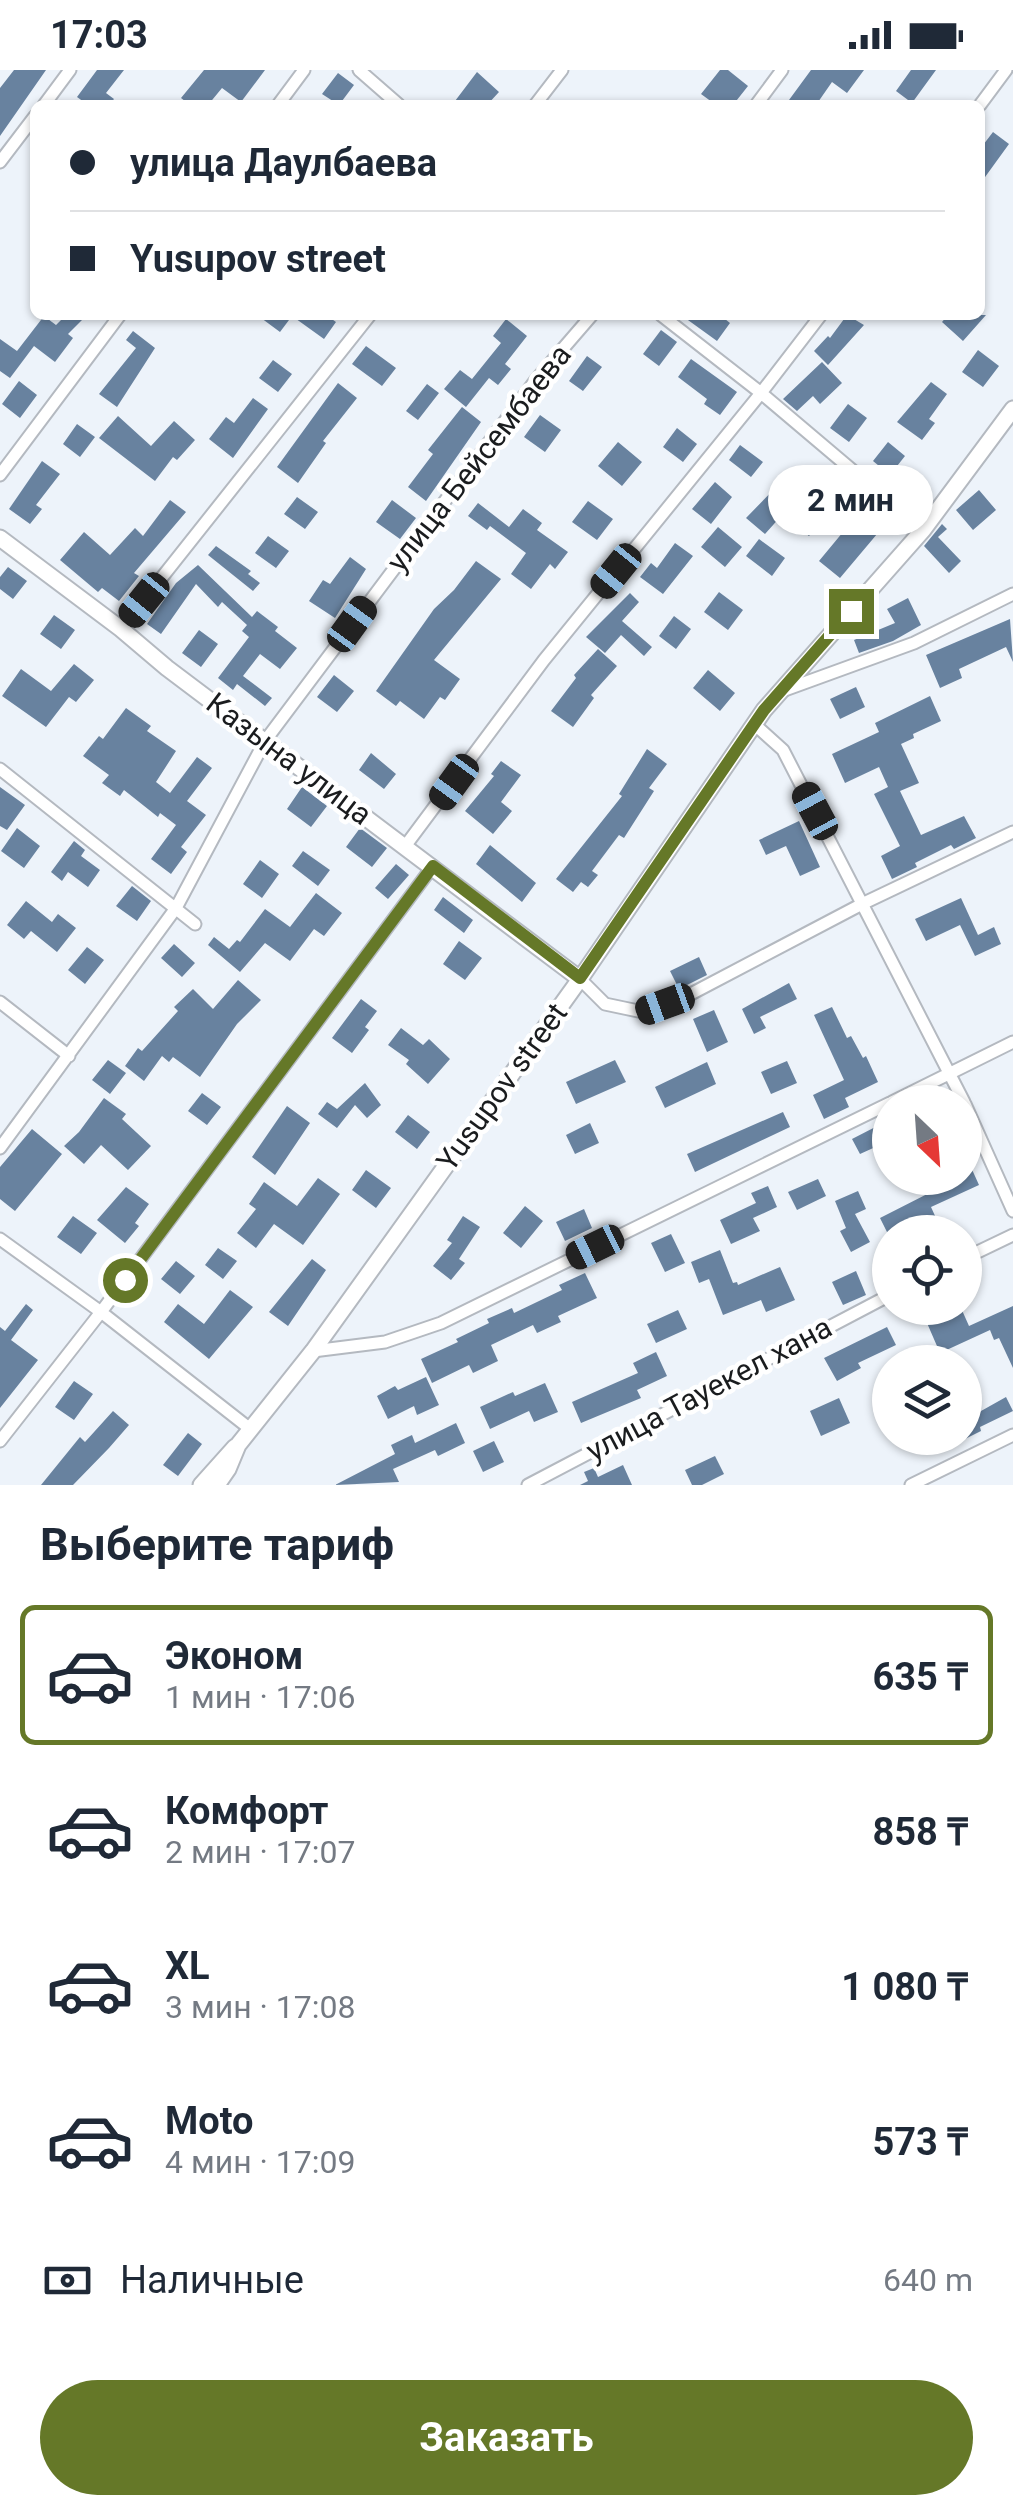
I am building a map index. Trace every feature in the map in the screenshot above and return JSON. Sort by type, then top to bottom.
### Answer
[{"type":"street","points":[[48,100],[70,70]]},
{"type":"street","points":[[282,100],[304,70]]},
{"type":"street","points":[[359,70],[393,100]]},
{"type":"street","points":[[539,100],[562,70]]},
{"type":"street","points":[[760,100],[782,70]]},
{"type":"street","points":[[984,100],[1006,70]]},
{"type":"street","points":[[0,162],[30,123]]},
{"type":"street","points":[[0,475],[116,320]]},
{"type":"street","points":[[121,628],[366,320]]},
{"type":"street","name":"улица Бейсембаева","points":[[0,1148],[176,908],[265,742],[523,396],[588,320]]},
{"type":"street","points":[[667,320],[761,393],[922,530]]},
{"type":"street","points":[[406,845],[544,660],[816,320]]},
{"type":"street","name":"Yusupov street","points":[[217,1477],[250,1428],[313,1351],[580,978],[754,724],[922,530],[1013,409]]},
{"type":"street","name":"Казына улица","points":[[0,538],[580,978]]},
{"type":"street","points":[[780,692],[914,643],[1013,594]]},
{"type":"street","points":[[754,724],[783,750],[956,1085]]},
{"type":"street","points":[[0,769],[195,924]]},
{"type":"street","points":[[580,978],[605,1004],[642,1012],[687,996],[864,903],[1013,832]]},
{"type":"street","points":[[0,1440],[101,1312],[433,866]]},
{"type":"street","points":[[0,1002],[69,1056]]},
{"type":"street","points":[[928,1085],[1013,1042]]},
{"type":"street","points":[[313,1351],[385,1342],[441,1323],[872,1112]]},
{"type":"street","points":[[982,1141],[1013,1211]]},
{"type":"street","points":[[982,1250],[1013,1235]]},
{"type":"street","points":[[0,1239],[250,1428]]},
{"type":"street","name":"улица Тауекел хана","points":[[528,1485],[872,1304]]},
{"type":"street","points":[[911,1485],[1013,1436]]},
{"type":"street","points":[[217,1477],[239,1485]]},
{"type":"building","points":[[14,70],[46,70],[0,136],[0,88]]},
{"type":"building","points":[[97,70],[124,70],[106,93],[113,100],[77,97]]},
{"type":"building","points":[[204,70],[265,70],[242,100],[222,88],[212,100],[181,98]]},
{"type":"building","points":[[720,70],[728,70],[748,86],[737,100],[709,100],[701,94]]},
{"type":"building","points":[[811,70],[864,70],[847,93],[832,82],[819,100],[789,100]]},
{"type":"building","points":[[911,70],[936,70],[914,100],[896,91]]},
{"type":"building","points":[[477,72],[499,92],[492,100],[456,100]]},
{"type":"building","points":[[338,73],[354,85],[343,100],[331,100],[322,94]]},
{"type":"building","points":[[993,132],[1009,144],[985,177],[985,142]]},
{"type":"building","points":[[41,320],[56,325],[61,320],[82,320],[68,334],[73,338],[55,362],[34,346],[10,378],[0,371],[0,339],[17,351]]},
{"type":"building","points":[[264,320],[289,320],[280,332]]},
{"type":"building","points":[[298,320],[336,322],[324,339]]},
{"type":"building","points":[[507,320],[527,336],[505,364],[511,369],[498,385],[489,378],[466,407],[444,389],[460,370],[472,379],[501,343],[493,336]]},
{"type":"building","points":[[688,320],[726,320],[730,323],[717,341]]},
{"type":"building","points":[[843,320],[864,325],[828,365],[814,351]]},
{"type":"building","points":[[944,320],[982,320],[963,341]]},
{"type":"building","points":[[661,330],[677,342],[659,366],[643,354]]},
{"type":"building","points":[[133,331],[155,348],[117,407],[99,394],[136,348],[126,340]]},
{"type":"building","points":[[366,346],[396,368],[382,386],[352,364]]},
{"type":"building","points":[[978,350],[999,366],[983,387],[962,372]]},
{"type":"building","points":[[587,356],[602,367],[583,391],[569,381]]},
{"type":"building","points":[[691,359],[737,392],[720,415],[704,404],[707,399],[678,377]]},
{"type":"building","points":[[273,360],[292,374],[278,392],[259,378]]},
{"type":"building","points":[[822,362],[842,383],[820,404],[813,396],[797,411],[783,399]]},
{"type":"building","points":[[19,381],[37,395],[20,418],[2,404]]},
{"type":"building","points":[[931,382],[947,394],[929,419],[935,423],[922,440],[897,422]]},
{"type":"building","points":[[338,383],[357,398],[323,441],[326,443],[298,483],[277,467]]},
{"type":"building","points":[[427,384],[439,393],[418,420],[406,411]]},
{"type":"building","points":[[253,398],[268,409],[233,458],[209,439],[226,417],[234,423]]},
{"type":"building","points":[[848,404],[867,418],[849,442],[830,428]]},
{"type":"building","points":[[462,407],[481,422],[426,501],[408,487],[433,454],[428,450]]},
{"type":"building","points":[[540,415],[561,430],[545,452],[524,437]]},
{"type":"building","points":[[118,416],[151,446],[174,421],[195,440],[177,460],[173,457],[155,481],[99,438]]},
{"type":"building","points":[[77,424],[95,437],[80,457],[63,444]]},
{"type":"building","points":[[677,428],[697,444],[683,462],[663,447]]},
{"type":"building","points":[[618,442],[642,462],[622,486],[598,466]]},
{"type":"building","points":[[888,442],[905,456],[890,475],[873,461]]},
{"type":"building","points":[[740,445],[763,462],[751,477],[729,460]]},
{"type":"building","points":[[42,461],[60,474],[36,505],[42,509],[30,524],[9,509]]},
{"type":"building","points":[[835,477],[849,489],[809,536],[782,515],[765,534],[746,518],[785,478],[812,504]]},
{"type":"building","points":[[715,482],[732,497],[711,524],[692,509]]},
{"type":"building","points":[[979,490],[996,510],[973,530],[956,510]]},
{"type":"building","points":[[297,497],[318,512],[305,529],[284,514]]},
{"type":"building","points":[[170,500],[186,512],[134,573],[139,576],[119,601],[102,588],[98,592],[60,560],[84,532],[110,555],[135,528],[143,536]]},
{"type":"building","points":[[392,500],[416,518],[400,539],[376,522]]},
{"type":"building","points":[[588,501],[613,519],[597,540],[572,522]]},
{"type":"building","points":[[478,503],[509,527],[523,509],[542,523],[537,530],[568,552],[555,569],[550,564],[531,589],[511,574],[526,553],[490,526],[487,530],[468,516]]},
{"type":"building","points":[[867,503],[888,521],[840,578],[819,561]]},
{"type":"building","points":[[942,524],[947,529],[938,537],[961,561],[949,573],[924,546]]},
{"type":"building","points":[[718,527],[742,547],[725,567],[701,547]]},
{"type":"building","points":[[268,536],[289,551],[276,568],[255,553]]},
{"type":"building","points":[[759,539],[785,558],[772,576],[746,556]]},
{"type":"building","points":[[675,543],[693,556],[663,594],[640,577],[651,563],[657,568]]},
{"type":"building","points":[[216,546],[251,571],[248,574],[260,583],[253,591],[208,555]]},
{"type":"building","points":[[350,557],[366,569],[335,618],[309,601],[323,580],[330,584]]},
{"type":"building","points":[[476,561],[501,579],[434,660],[460,679],[424,719],[400,701],[396,706],[376,691],[434,609]]},
{"type":"building","points":[[198,565],[252,617],[257,611],[297,648],[280,669],[260,654],[243,676],[272,698],[265,706],[237,684],[233,690],[218,678],[249,637],[242,631],[247,625],[222,602],[218,607],[196,584],[161,634],[147,624],[176,583]]},
{"type":"building","points":[[8,567],[27,581],[13,599],[0,589],[0,577]]},
{"type":"building","points":[[719,592],[743,610],[728,630],[704,612]]},
{"type":"building","points":[[630,593],[639,602],[622,621],[652,647],[644,656],[621,635],[605,653],[586,637]]},
{"type":"building","points":[[908,598],[921,625],[893,641],[859,653],[854,640],[895,623],[887,609]]},
{"type":"building","points":[[54,615],[75,630],[61,649],[40,634]]},
{"type":"building","points":[[674,616],[691,629],[676,649],[659,636]]},
{"type":"building","points":[[1010,619],[1013,662],[1006,647],[959,669],[962,678],[940,688],[926,655]]},
{"type":"building","points":[[199,630],[218,644],[201,667],[182,653]]},
{"type":"building","points":[[598,649],[617,666],[591,695],[594,698],[573,727],[551,711],[576,678],[574,675]]},
{"type":"building","points":[[74,664],[94,680],[76,702],[69,697],[46,727],[2,696],[21,669],[51,691]]},
{"type":"building","points":[[708,670],[735,693],[720,711],[693,688]]},
{"type":"building","points":[[334,675],[354,691],[337,712],[317,697]]},
{"type":"building","points":[[856,687],[865,707],[840,719],[830,699]]},
{"type":"building","points":[[930,696],[941,721],[901,744],[919,783],[900,791],[921,835],[964,816],[976,838],[954,849],[951,845],[892,879],[881,856],[900,846],[874,794],[888,787],[879,767],[845,783],[832,754],[879,732],[875,723]]},
{"type":"building","points":[[126,708],[151,726],[147,731],[176,751],[156,782],[170,793],[197,757],[212,768],[187,801],[206,815],[181,847],[187,852],[171,874],[151,859],[176,825],[160,813],[158,817],[124,790],[120,796],[102,783],[109,775],[83,756],[99,736],[103,739]]},
{"type":"building","points":[[647,749],[667,764],[649,788],[654,791],[624,838],[619,835],[592,871],[598,875],[588,887],[581,882],[573,892],[556,879],[622,796],[619,794]]},
{"type":"building","points":[[371,753],[396,774],[384,789],[359,770]]},
{"type":"building","points":[[501,761],[521,775],[501,802],[512,811],[493,834],[465,811],[494,776],[491,774]]},
{"type":"building","points":[[0,787],[25,805],[7,830],[0,826]]},
{"type":"building","points":[[302,787],[327,806],[311,827],[287,809]]},
{"type":"building","points":[[799,821],[820,867],[800,876],[786,846],[766,855],[759,840]]},
{"type":"building","points":[[17,828],[40,846],[24,868],[1,851]]},
{"type":"building","points":[[360,828],[387,848],[372,867],[346,847]]},
{"type":"building","points":[[74,841],[85,850],[81,856],[100,870],[88,887],[68,872],[62,881],[51,872]]},
{"type":"building","points":[[490,845],[536,883],[522,902],[476,864]]},
{"type":"building","points":[[303,851],[330,870],[318,886],[292,866]]},
{"type":"building","points":[[260,860],[279,874],[262,898],[243,884]]},
{"type":"building","points":[[396,864],[409,875],[388,899],[375,888]]},
{"type":"building","points":[[132,886],[151,901],[137,921],[116,906]]},
{"type":"building","points":[[316,893],[342,913],[324,936],[314,929],[290,961],[265,943],[240,972],[208,945],[214,937],[229,949],[237,940],[240,942],[265,909],[290,927]]},
{"type":"building","points":[[443,897],[473,920],[464,933],[434,910]]},
{"type":"building","points":[[961,898],[978,935],[994,927],[1001,944],[975,956],[960,925],[926,941],[915,919]]},
{"type":"building","points":[[26,901],[52,922],[58,914],[76,928],[57,952],[31,931],[24,939],[7,925]]},
{"type":"building","points":[[459,941],[482,958],[465,980],[443,964]]},
{"type":"building","points":[[174,944],[195,963],[182,977],[161,958]]},
{"type":"building","points":[[87,947],[104,960],[85,984],[68,970]]},
{"type":"building","points":[[699,957],[707,975],[679,989],[670,971]]},
{"type":"building","points":[[238,980],[261,1000],[237,1024],[200,1077],[173,1057],[169,1062],[162,1056],[144,1081],[125,1066],[138,1048],[142,1051],[178,1011],[174,1007],[193,989],[213,1009]]},
{"type":"building","points":[[789,983],[797,999],[760,1017],[766,1028],[754,1034],[742,1009]]},
{"type":"building","points":[[361,999],[377,1011],[352,1053],[332,1038]]},
{"type":"building","points":[[832,1007],[847,1038],[851,1036],[863,1058],[866,1056],[878,1082],[845,1098],[849,1107],[824,1119],[813,1095],[844,1080],[814,1015]]},
{"type":"building","points":[[714,1010],[728,1042],[707,1052],[693,1019]]},
{"type":"building","points":[[401,1028],[423,1045],[429,1039],[450,1059],[428,1084],[406,1064],[409,1060],[388,1045]]},
{"type":"building","points":[[108,1060],[126,1073],[110,1094],[92,1080]]},
{"type":"building","points":[[615,1060],[626,1082],[576,1104],[566,1082]]},
{"type":"building","points":[[787,1061],[797,1083],[771,1094],[761,1072]]},
{"type":"building","points":[[707,1062],[716,1084],[665,1108],[655,1087]]},
{"type":"building","points":[[365,1083],[381,1105],[367,1118],[355,1105],[337,1128],[318,1114],[327,1102],[337,1109]]},
{"type":"building","points":[[202,1093],[221,1107],[207,1125],[188,1111]]},
{"type":"building","points":[[104,1098],[126,1114],[122,1119],[151,1146],[128,1170],[101,1145],[84,1164],[64,1146]]},
{"type":"building","points":[[287,1106],[310,1123],[275,1175],[252,1157]]},
{"type":"building","points":[[783,1112],[790,1127],[695,1172],[687,1154]]},
{"type":"building","points":[[408,1115],[430,1132],[417,1149],[395,1132]]},
{"type":"building","points":[[590,1123],[599,1143],[575,1154],[566,1135]]},
{"type":"building","points":[[32,1129],[62,1154],[15,1211],[0,1199],[0,1167]]},
{"type":"building","points":[[872,1129],[872,1149],[860,1154],[852,1139]]},
{"type":"building","points":[[366,1170],[391,1188],[376,1208],[352,1190]]},
{"type":"building","points":[[318,1178],[340,1194],[303,1245],[274,1224],[256,1248],[237,1233],[256,1209],[249,1204],[264,1182],[297,1206]]},
{"type":"building","points":[[818,1179],[826,1196],[797,1210],[788,1192]]},
{"type":"building","points":[[768,1186],[777,1207],[753,1218],[760,1231],[731,1244],[720,1220],[756,1203],[751,1193]]},
{"type":"building","points":[[126,1187],[149,1204],[135,1223],[139,1226],[125,1243],[97,1220]]},
{"type":"building","points":[[858,1191],[866,1209],[855,1214],[870,1242],[851,1252],[840,1231],[846,1228],[835,1201]]},
{"type":"building","points":[[925,1195],[957,1195],[931,1207],[935,1215],[886,1215]]},
{"type":"building","points":[[525,1206],[543,1221],[521,1248],[503,1233]]},
{"type":"building","points":[[584,1209],[592,1228],[565,1241],[556,1222]]},
{"type":"building","points":[[73,1216],[97,1233],[81,1254],[57,1237]]},
{"type":"building","points":[[463,1216],[480,1227],[459,1259],[465,1263],[451,1280],[433,1266],[452,1243],[447,1240]]},
{"type":"building","points":[[671,1234],[685,1263],[665,1272],[651,1243]]},
{"type":"building","points":[[218,1248],[237,1261],[223,1279],[205,1265]]},
{"type":"building","points":[[720,1250],[733,1283],[738,1285],[780,1267],[795,1300],[766,1312],[761,1300],[723,1315],[709,1279],[699,1283],[691,1262]]},
{"type":"building","points":[[312,1259],[326,1270],[288,1326],[269,1312]]},
{"type":"building","points":[[176,1261],[195,1276],[180,1294],[161,1279]]},
{"type":"building","points":[[856,1271],[866,1295],[843,1305],[832,1282]]},
{"type":"building","points":[[585,1273],[597,1298],[558,1316],[561,1322],[537,1333],[533,1325],[491,1345],[498,1361],[473,1373],[469,1365],[432,1383],[421,1359],[458,1342],[456,1339],[489,1323],[487,1319],[512,1308],[514,1313],[562,1290],[559,1285]]},
{"type":"building","points":[[230,1290],[253,1307],[209,1359],[164,1322],[178,1304],[204,1324]]},
{"type":"building","points":[[26,1304],[33,1310],[11,1340],[38,1360],[0,1408],[0,1327],[5,1331]]},
{"type":"building","points":[[1013,1306],[1013,1368],[999,1338],[994,1340],[990,1330],[957,1345],[937,1345],[928,1325],[982,1325],[982,1320]]},
{"type":"building","points":[[678,1310],[687,1329],[656,1343],[647,1324]]},
{"type":"building","points":[[887,1327],[896,1345],[872,1345],[872,1356],[858,1363],[861,1368],[837,1381],[824,1358]]},
{"type":"building","points":[[656,1352],[667,1376],[637,1390],[641,1398],[581,1423],[572,1402],[638,1373],[633,1363]]},
{"type":"building","points":[[426,1377],[439,1405],[417,1415],[414,1406],[388,1419],[377,1396]]},
{"type":"building","points":[[74,1381],[93,1394],[74,1420],[55,1407]]},
{"type":"building","points":[[545,1383],[558,1412],[534,1422],[529,1411],[490,1429],[480,1407]]},
{"type":"building","points":[[1006,1397],[1013,1411],[982,1426],[982,1410]]},
{"type":"building","points":[[839,1398],[850,1423],[821,1436],[810,1411]]},
{"type":"building","points":[[113,1411],[129,1425],[73,1485],[41,1485],[80,1437],[85,1442]]},
{"type":"building","points":[[456,1423],[465,1443],[438,1456],[435,1450],[393,1469],[399,1482],[335,1485],[395,1454],[391,1445],[412,1435],[415,1443]]},
{"type":"building","points":[[188,1433],[202,1444],[178,1476],[163,1465]]},
{"type":"building","points":[[494,1441],[504,1462],[483,1472],[473,1451]]},
{"type":"building","points":[[715,1456],[724,1474],[702,1485],[692,1485],[685,1470]]},
{"type":"building","points":[[623,1465],[632,1485],[580,1485],[588,1481],[584,1472],[594,1468],[598,1477]]},
{"type":"route","points":[[125,1280],[433,866],[580,978],[764,710],[851,611]]}]
